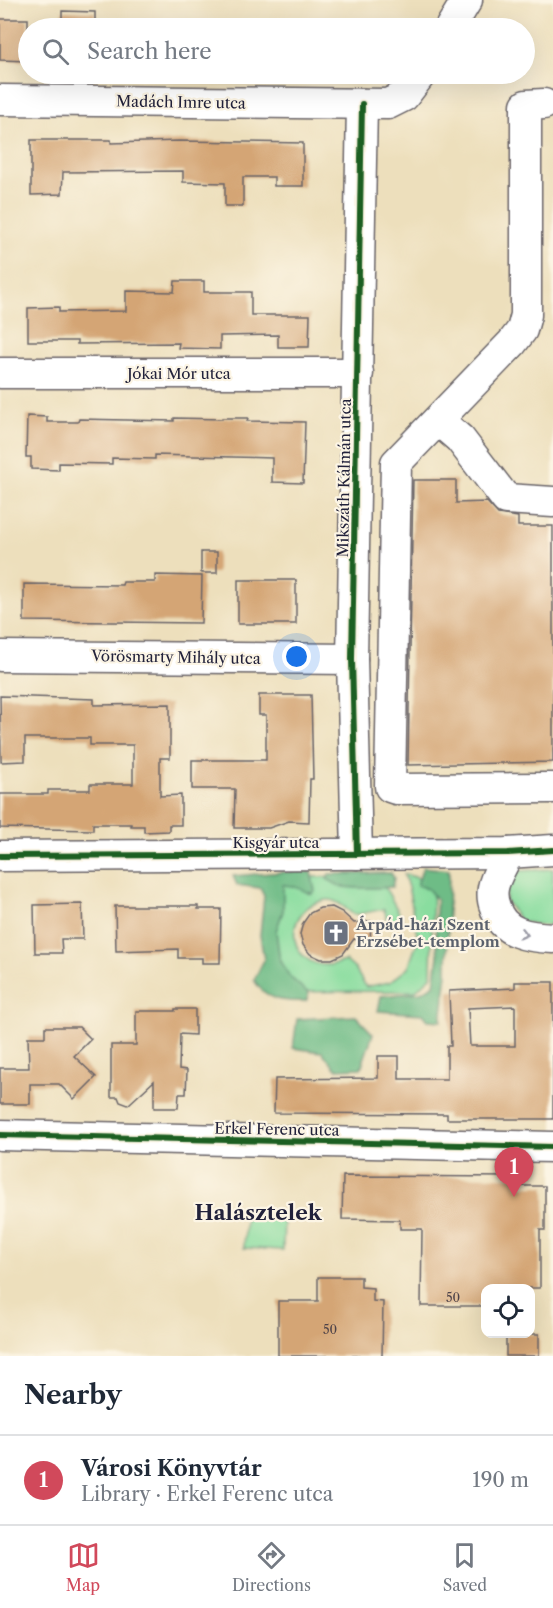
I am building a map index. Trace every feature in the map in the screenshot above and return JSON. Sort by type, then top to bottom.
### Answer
[{"type":"street","points":[[456,18],[467,0]]},
{"type":"street","points":[[362,104],[388,104],[396,101],[404,96],[414,84]]},
{"type":"street","points":[[528,99],[525,322],[512,343],[399,459],[395,467],[390,787],[396,789],[553,788]]},
{"type":"street","name":"Madách Imre utca","points":[[0,100],[362,104]]},
{"type":"street","name":"Mikszáth Kálmán utca","points":[[357,854],[352,659],[362,104]]},
{"type":"street","name":"Jókai Mór utca","points":[[0,373],[357,373]]},
{"type":"street","points":[[438,420],[460,439],[506,499],[553,502]]},
{"type":"street","name":"Vörösmarty Mihály utca","points":[[0,656],[352,659]]},
{"type":"street","name":"Kisgyár utca","points":[[0,856],[508,853],[553,850]]},
{"type":"street","points":[[508,853],[493,888],[499,918],[522,935],[553,938]]},
{"type":"street","name":"Erkel Ferenc utca","points":[[0,1135],[553,1147]]},
{"type":"green space","points":[[423,867],[449,870],[447,973],[441,1021],[428,1020],[423,1014],[378,1011],[381,996],[421,992],[434,985],[438,956],[435,925],[437,900],[428,889],[417,885]]},
{"type":"green space","points":[[553,869],[553,922],[546,926],[520,921],[506,901],[507,878],[518,871]]},
{"type":"green space","points":[[311,872],[315,891],[312,894],[293,886],[283,885],[283,911],[276,931],[280,961],[290,977],[309,994],[306,1001],[276,999],[264,992],[254,980],[264,960],[260,935],[264,896],[260,888],[237,885],[233,876]]},
{"type":"green space","points":[[391,873],[394,878],[392,887],[344,887],[327,879],[329,874]]},
{"type":"green space","points":[[404,874],[433,882],[431,977],[415,991],[271,992],[274,877],[386,877],[386,889],[403,920],[388,923],[384,909],[354,915],[337,902],[326,900],[313,904],[303,912],[297,921],[295,931],[295,941],[299,951],[306,958],[328,965],[346,961],[355,969],[366,987],[390,982],[408,968],[418,940]]},
{"type":"green space","points":[[356,1016],[373,1034],[361,1068],[336,1069],[322,1052],[293,1048],[297,1019]]},
{"type":"green space","points":[[246,1213],[284,1214],[283,1250],[244,1248]]},
{"type":"building","points":[[62,11],[95,12],[95,18],[62,18]]},
{"type":"building","points":[[0,19],[18,19],[18,61],[0,60]]},
{"type":"building","points":[[31,140],[111,140],[111,143],[179,141],[303,143],[303,186],[274,186],[274,177],[243,177],[243,206],[225,206],[225,183],[183,182],[183,171],[63,172],[62,194],[31,195]]},
{"type":"building","points":[[175,281],[204,281],[204,292],[251,292],[251,315],[310,315],[309,347],[278,347],[278,335],[220,336],[220,349],[178,348],[179,343],[77,344],[77,341],[28,341],[28,308],[59,307],[59,312],[126,311],[126,291],[174,292]]},
{"type":"building","points":[[27,416],[47,417],[47,422],[78,422],[79,419],[174,421],[174,418],[248,418],[247,421],[305,422],[303,483],[272,482],[272,458],[155,455],[155,459],[112,458],[112,464],[59,463],[59,470],[31,469],[31,457],[26,457]]},
{"type":"building","points":[[413,480],[456,480],[456,503],[487,502],[498,514],[518,517],[518,526],[553,526],[553,762],[408,765]]},
{"type":"building","points":[[201,552],[217,552],[217,573],[201,573]]},
{"type":"building","points":[[155,575],[202,576],[201,623],[24,621],[24,584],[122,585],[123,582],[155,582]]},
{"type":"building","points":[[238,580],[296,580],[296,624],[238,624]]},
{"type":"building","points":[[259,695],[311,695],[313,779],[310,779],[309,822],[289,821],[269,828],[234,828],[235,789],[192,789],[192,760],[266,760],[266,715],[259,715]]},
{"type":"building","points":[[0,696],[94,699],[94,705],[170,704],[170,758],[160,758],[160,796],[181,795],[181,825],[169,825],[169,831],[144,832],[144,826],[131,826],[131,824],[93,824],[93,830],[0,828],[0,794],[48,794],[48,790],[90,790],[90,784],[133,784],[133,745],[90,745],[90,738],[25,738],[25,761],[1,762]]},
{"type":"building","points":[[82,904],[83,939],[61,939],[62,953],[35,953],[34,905]]},
{"type":"building","points":[[115,906],[198,906],[198,909],[221,909],[220,963],[202,963],[202,958],[178,958],[178,949],[116,951]]},
{"type":"building","name":"Árpád-házi Szent Erzsébet-templom","points":[[332,907],[342,912],[354,923],[371,921],[370,944],[354,939],[343,954],[332,959],[321,959],[310,954],[303,945],[300,934],[303,923],[310,913],[320,908]]},
{"type":"building","points":[[515,982],[553,982],[553,1119],[447,1119],[447,1114],[274,1113],[275,1079],[378,1078],[378,1056],[399,1056],[399,1079],[447,1079],[447,1046],[451,1046],[449,991],[515,988]],"holes":[[[515,1006],[515,1046],[470,1046],[468,1008]]]},
{"type":"building","points":[[175,1009],[195,1009],[195,1035],[180,1034],[179,1069],[187,1070],[186,1094],[179,1094],[178,1108],[154,1108],[154,1081],[128,1105],[120,1102],[118,1097],[111,1097],[111,1045],[136,1045],[136,1011],[175,1011]]},
{"type":"building","points":[[45,1027],[79,1027],[91,1039],[74,1056],[96,1077],[74,1099],[59,1084],[30,1084],[30,1104],[0,1104],[0,1068],[29,1068],[28,1037],[45,1037]]},
{"type":"building","points":[[343,1176],[517,1177],[517,1186],[545,1186],[545,1230],[540,1230],[540,1288],[535,1288],[535,1284],[481,1284],[481,1306],[421,1306],[422,1229],[400,1229],[400,1220],[342,1219]]},
{"type":"building","points":[[318,1277],[361,1277],[361,1287],[373,1288],[373,1301],[383,1302],[382,1356],[278,1356],[278,1301],[318,1301]]},
{"type":"building","points":[[535,1334],[539,1334],[539,1356],[506,1356],[506,1338],[535,1338]]},
{"type":"cycle path","points":[[357,854],[352,659],[362,104]]},
{"type":"cycle path","points":[[0,856],[508,853],[553,850]]},
{"type":"cycle path","points":[[0,1135],[553,1147]]},
{"type":"place","name":"Árpád-házi Szent Erzsébet-templom","points":[[336,933]]},
{"type":"place","name":"Városi Könyvtár","points":[[514,1197]]},
{"type":"district","name":"Halásztelek","points":[[258,1212]]}]
